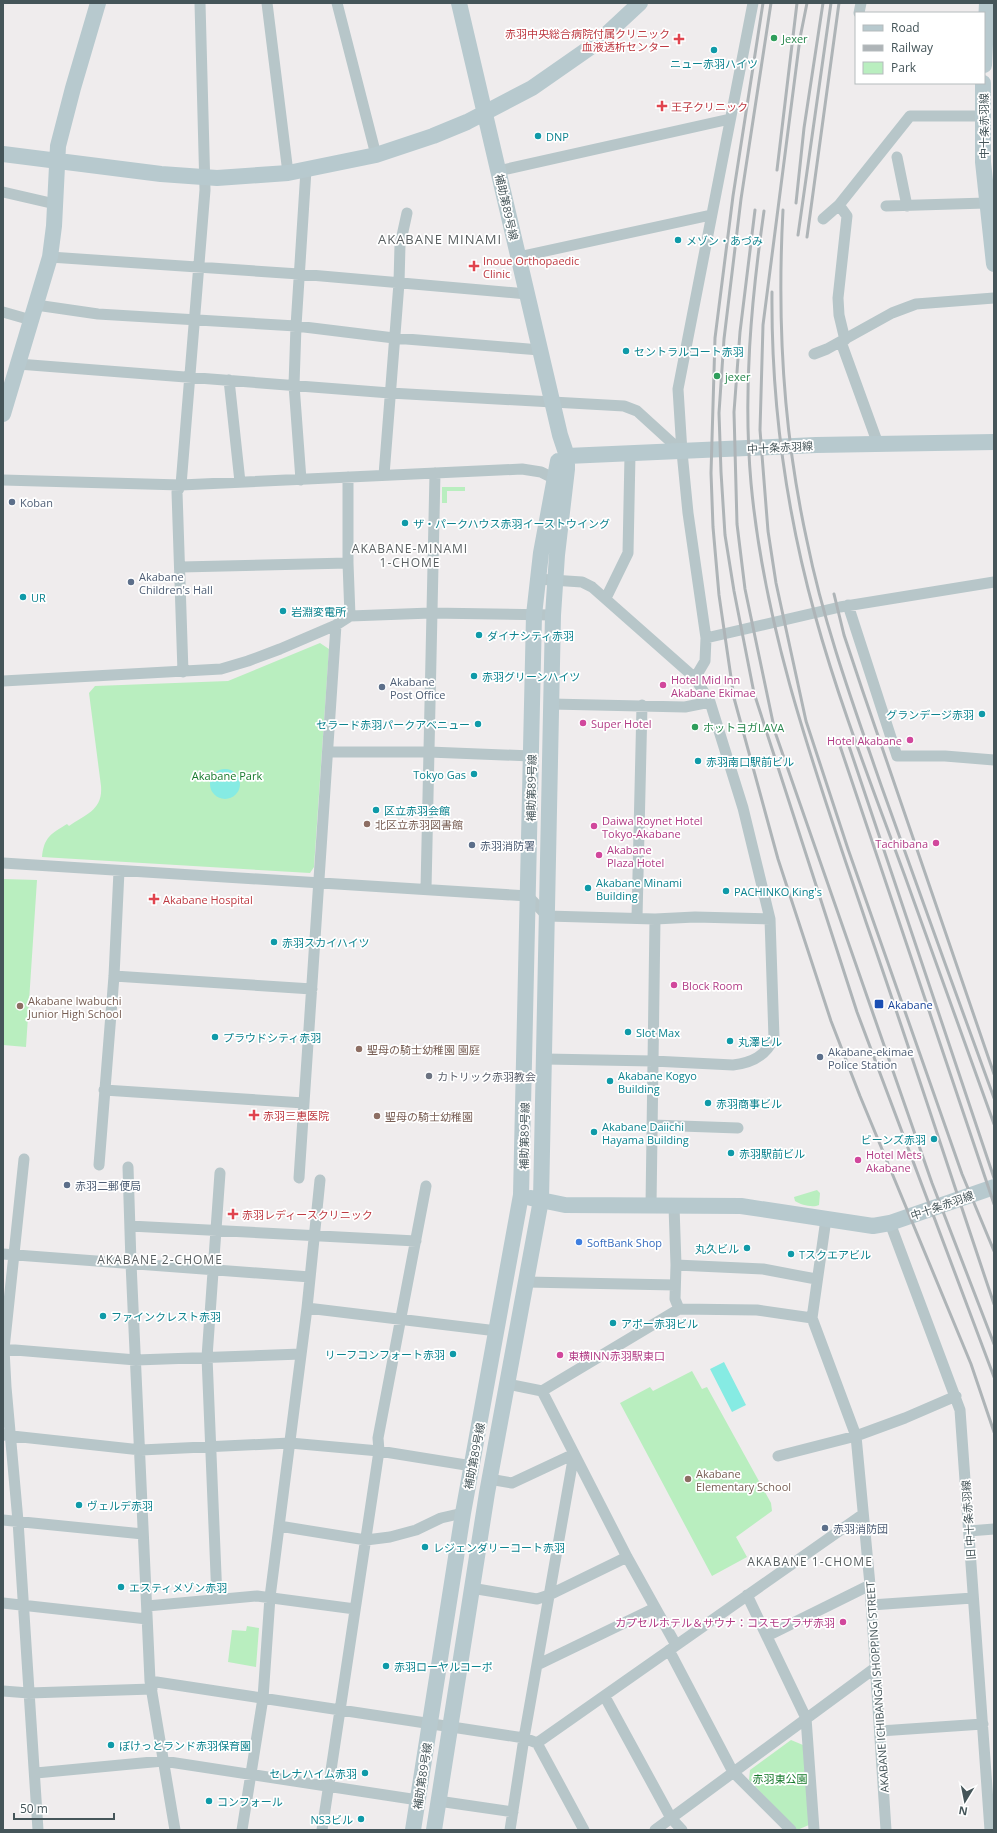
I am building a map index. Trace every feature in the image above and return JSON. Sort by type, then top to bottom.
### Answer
[{"type":"street","points":[[3,414],[50,257],[60,134],[98,3]]},
{"type":"street","points":[[183,672],[178,492],[181,485],[195,321],[204,178],[200,3]]},
{"type":"street","points":[[267,3],[288,173]]},
{"type":"street","points":[[337,3],[376,155]]},
{"type":"street","name":"補助第89号線","points":[[434,1830],[449,1726],[489,1479],[541,1200],[553,615],[555,580],[567,470],[567,456],[552,403],[459,3]]},
{"type":"street","points":[[3,154],[204,178],[288,173],[376,155],[433,136],[485,113],[532,88],[566,66],[598,42],[640,3]]},
{"type":"street","points":[[695,678],[705,661],[706,638],[688,513],[678,389],[753,3]]},
{"type":"street","points":[[985,52],[987,3]]},
{"type":"street","name":"中十条赤羽線","points":[[984,84],[982,116],[986,203],[994,264]]},
{"type":"street","points":[[824,219],[839,205],[910,116],[982,116]]},
{"type":"street","points":[[498,171],[730,119]]},
{"type":"street","points":[[898,157],[907,206]]},
{"type":"street","points":[[301,480],[294,385],[296,326],[306,170]]},
{"type":"street","points":[[3,192],[55,204]]},
{"type":"street","points":[[886,206],[986,203]]},
{"type":"street","points":[[839,205],[847,216],[838,298],[838,315],[843,341],[878,444]]},
{"type":"street","points":[[384,474],[399,283],[400,245],[407,213]]},
{"type":"street","points":[[518,257],[711,215]]},
{"type":"street","points":[[50,257],[300,274],[527,294]]},
{"type":"street","points":[[814,354],[843,341],[892,313],[916,304],[994,298]]},
{"type":"street","points":[[36,304],[98,314],[296,326],[394,338],[540,350]]},
{"type":"street","points":[[3,312],[31,320]]},
{"type":"street","points":[[18,364],[390,393],[624,406],[637,411],[682,452]]},
{"type":"street","points":[[229,380],[240,482]]},
{"type":"street","name":"補助第89号線","points":[[413,1830],[431,1724],[463,1512],[521,1196],[534,615],[537,579],[559,459],[560,435]]},
{"type":"street","name":"中十条赤羽線","points":[[567,456],[630,455],[816,445],[994,442]]},
{"type":"street","points":[[606,598],[628,553],[630,455]]},
{"type":"street","points":[[3,480],[181,485],[301,480],[384,474],[522,469],[541,472],[555,480]]},
{"type":"street","points":[[426,889],[435,473]]},
{"type":"street","points":[[348,477],[348,563],[350,616]]},
{"type":"street","points":[[181,567],[348,563]]},
{"type":"street","points":[[537,579],[582,582],[592,587],[695,678],[710,702],[743,808],[770,918],[774,1038],[765,1051],[755,1060],[746,1064],[733,1065],[653,1061],[545,1059]]},
{"type":"street","points":[[706,638],[844,606],[994,582]]},
{"type":"street","points":[[844,606],[897,756],[945,756],[994,760]]},
{"type":"street","points":[[3,681],[221,669],[248,661],[336,625],[350,616],[432,613],[553,615]]},
{"type":"street","points":[[299,1178],[336,625]]},
{"type":"street","points":[[551,704],[685,707],[710,702]]},
{"type":"street","points":[[637,918],[642,705]]},
{"type":"street","points":[[328,752],[429,752],[531,756]]},
{"type":"street","points":[[3,863],[528,896],[547,916],[655,919],[695,917],[770,918]]},
{"type":"street","points":[[99,1165],[114,976],[119,871]]},
{"type":"street","points":[[651,1206],[655,919]]},
{"type":"street","points":[[114,976],[312,989]]},
{"type":"street","points":[[104,1090],[304,1103]]},
{"type":"street","points":[[652,1125],[738,1128]]},
{"type":"street","points":[[24,1160],[8,1254],[3,1349],[7,1436],[18,1521],[29,1693],[36,1773],[38,1830]]},
{"type":"street","points":[[128,1167],[131,1262],[151,1685],[175,1830]]},
{"type":"street","points":[[217,1599],[207,1357],[220,1173]]},
{"type":"street","points":[[242,1830],[263,1698],[270,1597],[307,1308],[320,1180]]},
{"type":"street","points":[[322,1830],[379,1451],[378,1438],[426,1186]]},
{"type":"street","name":"中十条赤羽線","points":[[521,1196],[565,1205],[741,1206],[873,1226],[890,1223],[994,1187]]},
{"type":"street","points":[[674,1206],[676,1266],[675,1298],[679,1308]]},
{"type":"street","name":"AKABANE ICHIBANGAI SHOPPING STREET","points":[[826,1219],[816,1279],[812,1318],[856,1436],[862,1515],[870,1585],[886,1830]]},
{"type":"street","name":"旧 中十条赤羽線","points":[[890,1223],[960,1410],[990,1830]]},
{"type":"street","points":[[130,1226],[416,1240]]},
{"type":"street","points":[[8,1254],[131,1262],[310,1277]]},
{"type":"street","points":[[676,1266],[763,1269],[816,1279]]},
{"type":"street","points":[[526,1282],[675,1285]]},
{"type":"street","points":[[307,1308],[497,1331]]},
{"type":"street","points":[[507,1384],[542,1391],[679,1308],[757,1310],[812,1318]]},
{"type":"street","points":[[3,1349],[136,1360],[301,1354]]},
{"type":"street","points":[[542,1391],[627,1557],[655,1608],[672,1648],[733,1772],[791,1830]]},
{"type":"street","points":[[778,1456],[856,1436],[956,1396]]},
{"type":"street","points":[[7,1436],[141,1450],[290,1443],[379,1451],[472,1466]]},
{"type":"street","points":[[489,1479],[512,1483],[574,1454]]},
{"type":"street","points":[[510,1830],[524,1738],[574,1454]]},
{"type":"street","points":[[279,1526],[366,1540],[390,1537],[416,1530],[441,1518],[463,1512]]},
{"type":"street","points":[[536,1743],[605,1697],[672,1648],[862,1515]]},
{"type":"street","points":[[3,1520],[144,1534]]},
{"type":"street","points":[[969,1531],[994,1529]]},
{"type":"street","points":[[471,1588],[538,1599],[627,1557]]},
{"type":"street","points":[[768,1636],[870,1585]]},
{"type":"street","points":[[747,1595],[768,1636],[806,1718],[814,1830]]},
{"type":"street","points":[[147,1606],[257,1596],[355,1609]]},
{"type":"street","points":[[871,1605],[973,1598]]},
{"type":"street","points":[[3,1603],[147,1619]]},
{"type":"street","points":[[537,1665],[655,1608]]},
{"type":"street","points":[[655,1830],[875,1668]]},
{"type":"street","points":[[3,1691],[29,1693],[151,1685],[263,1698],[524,1738],[536,1743],[584,1830]]},
{"type":"street","points":[[605,1697],[672,1818],[682,1830]]},
{"type":"street","points":[[880,1731],[983,1724]]},
{"type":"street","points":[[36,1773],[163,1761],[418,1800]]},
{"type":"street","points":[[438,1801],[513,1812]]},
{"type":"green space","points":[[442,487],[465,487],[465,491],[447,491],[447,503],[442,503]]},
{"type":"green space","name":"Akabane Park","points":[[320,643],[329,649],[314,867],[310,873],[42,857],[44,845],[49,837],[67,824],[69,826],[87,814],[99,801],[101,786],[89,693],[95,686],[228,681]]},
{"type":"green space","points":[[3,879],[37,880],[26,1047],[3,1045]]},
{"type":"green space","points":[[817,1190],[820,1193],[819,1205],[807,1206],[795,1201],[794,1197]]},
{"type":"green space","points":[[692,1371],[702,1389],[707,1387],[771,1503],[772,1511],[736,1537],[747,1557],[712,1576],[620,1403],[650,1387],[653,1391]]},
{"type":"green space","points":[[247,1626],[259,1628],[256,1667],[228,1662],[232,1630],[246,1631]]},
{"type":"green space","name":"赤羽東公園","points":[[791,1740],[803,1745],[809,1825],[797,1830],[749,1780],[750,1770]]},
{"type":"water","points":[[225,769],[235,774],[240,784],[235,794],[225,799],[215,794],[210,784],[215,774]]},
{"type":"water","points":[[724,1362],[746,1405],[732,1412],[710,1369]]},
{"type":"railway","points":[[763,3],[733,196],[715,338],[711,473],[713,527],[719,595],[734,698],[778,859],[831,1021],[860,1096],[971,1364],[994,1432]]},
{"type":"railway","points":[[771,3],[741,199],[724,339],[719,413],[725,535],[734,591],[754,693],[857,1012],[994,1377]]},
{"type":"railway","points":[[777,170],[797,3]]},
{"type":"railway","points":[[807,3],[800,38],[763,325],[760,430],[768,531],[776,583],[806,721],[848,849],[962,1174],[994,1251]]},
{"type":"railway","points":[[796,203],[804,128],[823,3]]},
{"type":"railway","points":[[798,235],[831,3]]},
{"type":"railway","points":[[807,237],[839,3]]},
{"type":"railway","points":[[755,210],[740,332],[734,412],[737,524],[745,589],[775,732],[932,1183],[994,1344]]},
{"type":"railway","points":[[783,210],[781,293],[787,418],[799,500],[814,572],[840,664],[860,725],[994,1098]]},
{"type":"railway","points":[[764,211],[752,313],[748,381],[748,415],[751,483],[758,540],[768,596],[781,651],[812,760],[994,1304]]},
{"type":"railway","points":[[772,292],[774,374],[782,455],[796,536],[815,615],[835,683],[858,750],[994,1124]]},
{"type":"railway","points":[[834,594],[844,635],[994,1074]]},
{"type":"railway","points":[[848,743],[994,1178]]},
{"type":"railway","points":[[840,746],[994,1204]]},
{"type":"place","name":"Jexer","points":[[774,38]]},
{"type":"place","name":"赤羽中央総合病院付属クリニック 血液透析センター","points":[[679,39]]},
{"type":"place","name":"ニュー赤羽ハイツ","points":[[714,50]]},
{"type":"place","name":"王子クリニック","points":[[662,106]]},
{"type":"place","name":"DNP","points":[[538,136]]},
{"type":"place","name":"メゾン・あづみ","points":[[678,240]]},
{"type":"place","name":"Inoue Orthopaedic Clinic","points":[[474,266]]},
{"type":"place","name":"セントラルコート赤羽","points":[[626,351]]},
{"type":"place","name":"jexer","points":[[717,376]]},
{"type":"place","name":"Koban","points":[[12,502]]},
{"type":"place","name":"ザ・パークハウス赤羽イーストウイング","points":[[405,523]]},
{"type":"place","name":"Akabane Children's Hall","points":[[131,582]]},
{"type":"place","name":"UR","points":[[23,597]]},
{"type":"place","name":"岩淵変電所","points":[[283,611]]},
{"type":"place","name":"ダイナシティ赤羽","points":[[479,635]]},
{"type":"place","name":"赤羽グリーンハイツ","points":[[474,676]]},
{"type":"place","name":"Hotel Mid Inn Akabane Ekimae","points":[[663,685]]},
{"type":"place","name":"Akabane Post Office","points":[[382,687]]},
{"type":"place","name":"グランデージ赤羽","points":[[982,714]]},
{"type":"place","name":"Super Hotel","points":[[583,723]]},
{"type":"place","name":"セラード赤羽パークアベニュー","points":[[478,724]]},
{"type":"place","name":"ホットヨガLAVA","points":[[695,727]]},
{"type":"place","name":"Hotel Akabane","points":[[910,740]]},
{"type":"place","name":"赤羽南口駅前ビル","points":[[698,761]]},
{"type":"place","name":"Tokyo Gas","points":[[474,774]]},
{"type":"place","name":"区立赤羽会館","points":[[376,810]]},
{"type":"place","name":"北区立赤羽図書館","points":[[367,824]]},
{"type":"place","name":"Daiwa Roynet Hotel Tokyo-Akabane","points":[[594,826]]},
{"type":"place","name":"Tachibana","points":[[936,843]]},
{"type":"place","name":"赤羽消防署","points":[[472,845]]},
{"type":"place","name":"Akabane Plaza Hotel","points":[[599,855]]},
{"type":"place","name":"Akabane Minami Building","points":[[588,888]]},
{"type":"place","name":"PACHINKO King's","points":[[726,891]]},
{"type":"place","name":"Akabane Hospital","points":[[154,899]]},
{"type":"place","name":"赤羽スカイハイツ","points":[[274,942]]},
{"type":"place","name":"Block Room","points":[[674,985]]},
{"type":"place","name":"Akabane","points":[[879,1004]]},
{"type":"place","name":"Akabane Iwabuchi Junior High School","points":[[20,1006]]},
{"type":"place","name":"Slot Max","points":[[628,1032]]},
{"type":"place","name":"プラウドシティ赤羽","points":[[215,1037]]},
{"type":"place","name":"丸澤ビル","points":[[730,1041]]},
{"type":"place","name":"聖母の騎士幼稚園 園庭","points":[[359,1049]]},
{"type":"place","name":"Akabane-ekimae Police Station","points":[[820,1057]]},
{"type":"place","name":"カトリック赤羽教会","points":[[429,1076]]},
{"type":"place","name":"Akabane Kogyo Building","points":[[610,1081]]},
{"type":"place","name":"赤羽商事ビル","points":[[708,1103]]},
{"type":"place","name":"赤羽三恵医院","points":[[254,1115]]},
{"type":"place","name":"聖母の騎士幼稚園","points":[[377,1116]]},
{"type":"place","name":"Akabane Daiichi Hayama Building","points":[[594,1132]]},
{"type":"place","name":"ビーンズ赤羽","points":[[934,1139]]},
{"type":"place","name":"赤羽駅前ビル","points":[[731,1153]]},
{"type":"place","name":"Hotel Mets Akabane","points":[[858,1160]]},
{"type":"place","name":"赤羽二郵便局","points":[[67,1185]]},
{"type":"place","name":"赤羽レディースクリニック","points":[[233,1214]]},
{"type":"place","name":"SoftBank Shop","points":[[579,1242]]},
{"type":"place","name":"丸久ビル","points":[[747,1248]]},
{"type":"place","name":"Tスクエアビル","points":[[791,1254]]},
{"type":"place","name":"ファインクレスト赤羽","points":[[103,1316]]},
{"type":"place","name":"アポー赤羽ビル","points":[[613,1323]]},
{"type":"place","name":"リーフコンフォート赤羽","points":[[453,1354]]},
{"type":"place","name":"東横INN赤羽駅東口","points":[[560,1355]]},
{"type":"place","name":"Akabane Elementary School","points":[[688,1479]]},
{"type":"place","name":"ヴェルデ赤羽","points":[[79,1505]]},
{"type":"place","name":"赤羽消防団","points":[[825,1528]]},
{"type":"place","name":"レジェンダリーコート赤羽","points":[[425,1547]]},
{"type":"place","name":"エスティメゾン赤羽","points":[[121,1587]]},
{"type":"place","name":"カプセルホテル＆サウナ：コスモプラザ赤羽","points":[[843,1622]]},
{"type":"place","name":"赤羽ローヤルコーポ","points":[[386,1666]]},
{"type":"place","name":"ぽけっとランド赤羽保育園","points":[[111,1745]]},
{"type":"place","name":"セレナハイム赤羽","points":[[365,1773]]},
{"type":"place","name":"コンフォール","points":[[209,1801]]},
{"type":"place","name":"NS3ビル","points":[[361,1819]]},
{"type":"district","name":"AKABANE MINAMI","points":[[440,239]]},
{"type":"district","name":"AKABANE-MINAMI 1-CHOME","points":[[410,555]]},
{"type":"district","name":"AKABANE 2-CHOME","points":[[160,1259]]},
{"type":"district","name":"AKABANE 1-CHOME","points":[[810,1561]]}]
